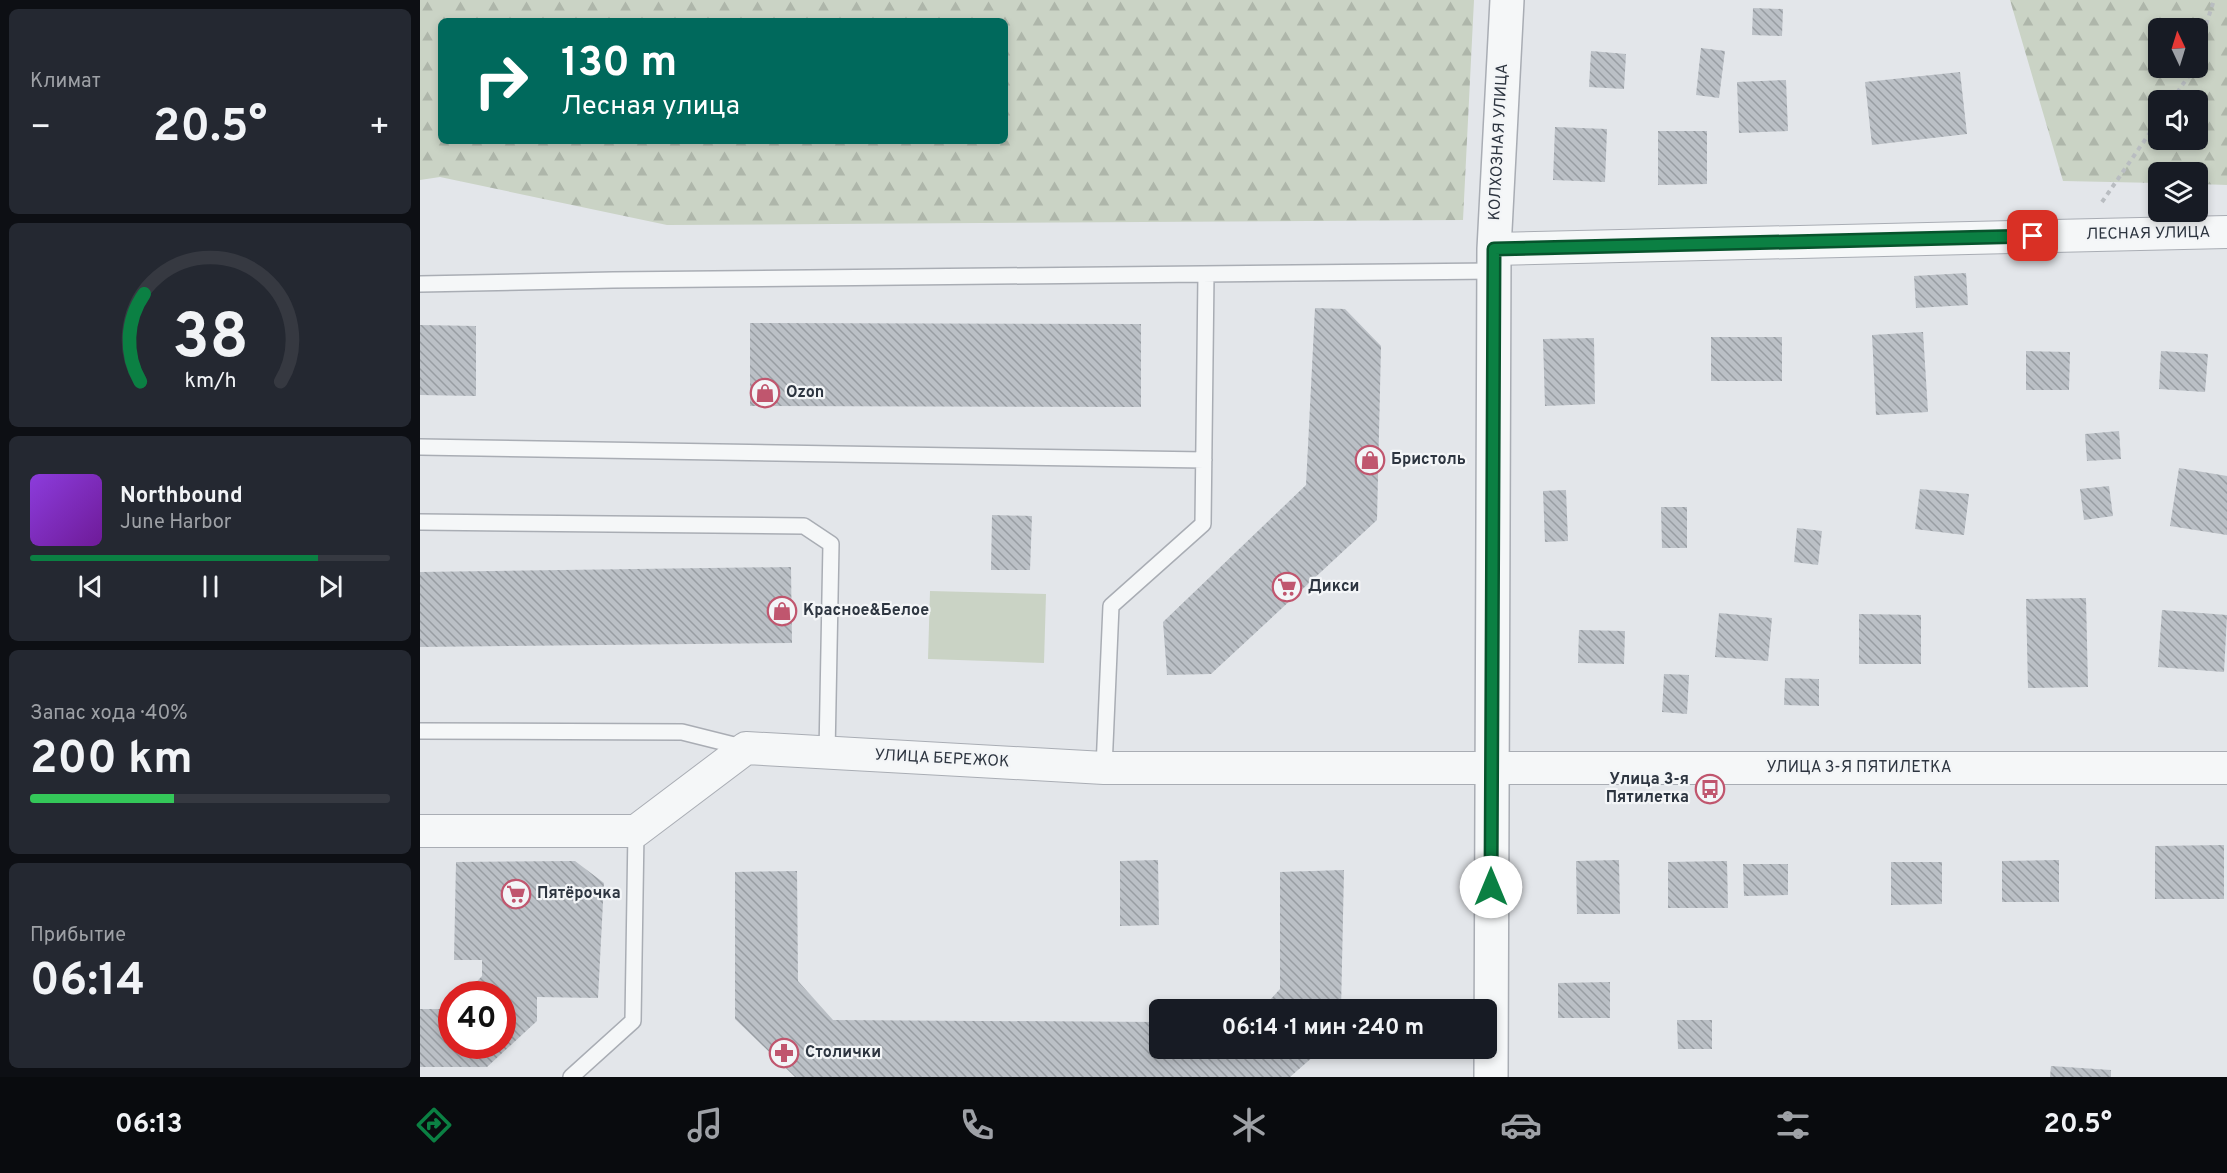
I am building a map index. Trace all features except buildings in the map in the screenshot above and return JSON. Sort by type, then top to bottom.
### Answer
[{"type":"street","name":"КОЛХОЗНАЯ УЛИЦА","points":[[1491,1077],[1494,260],[1507,0]]},
{"type":"street","name":"ЛЕСНАЯ УЛИЦА","points":[[1494,260],[2080,235],[2227,232]]},
{"type":"street","name":"УЛИЦА БЕРЕЖОК","points":[[746,748],[1104,768],[1491,768]]},
{"type":"street","points":[[420,831],[636,831],[746,748]]},
{"type":"street","name":"УЛИЦА 3-Я ПЯТИЛЕТКА","points":[[1491,768],[2227,768]]},
{"type":"lane","points":[[420,284],[1206,274],[1494,260]]},
{"type":"lane","points":[[1104,768],[1111,606],[1203,524],[1206,274]]},
{"type":"lane","points":[[420,447],[1204,460]]},
{"type":"lane","points":[[420,522],[804,526],[831,544],[827,753]]},
{"type":"lane","points":[[420,731],[682,732],[746,748]]},
{"type":"lane","points":[[571,1077],[633,1021],[636,831]]},
{"type":"path","points":[[2208,19],[2214,0]]},
{"type":"path","points":[[2080,235],[2148,136]]},
{"type":"green space","points":[[420,0],[1474,0],[1463,220],[667,225],[440,177],[420,180]]},
{"type":"green space","points":[[2010,0],[2227,0],[2227,185],[2208,184],[2208,162],[2148,162],[2148,183],[2063,181]]},
{"type":"green space","points":[[930,591],[1046,594],[1044,663],[928,659]]},
{"type":"place","name":"Ozon","points":[[765,393]]},
{"type":"place","name":"Бристоль","points":[[1370,460]]},
{"type":"place","name":"Дикси","points":[[1287,587]]},
{"type":"place","name":"Красное&Белое","points":[[782,611]]},
{"type":"place","name":"Улица 3-я Пятилетка","points":[[1710,789]]},
{"type":"place","name":"Пятёрочка","points":[[516,894]]},
{"type":"place","name":"Столички","points":[[784,1053]]},
{"type":"route","points":[[1491,887],[1494,249],[2033,236]]}]
